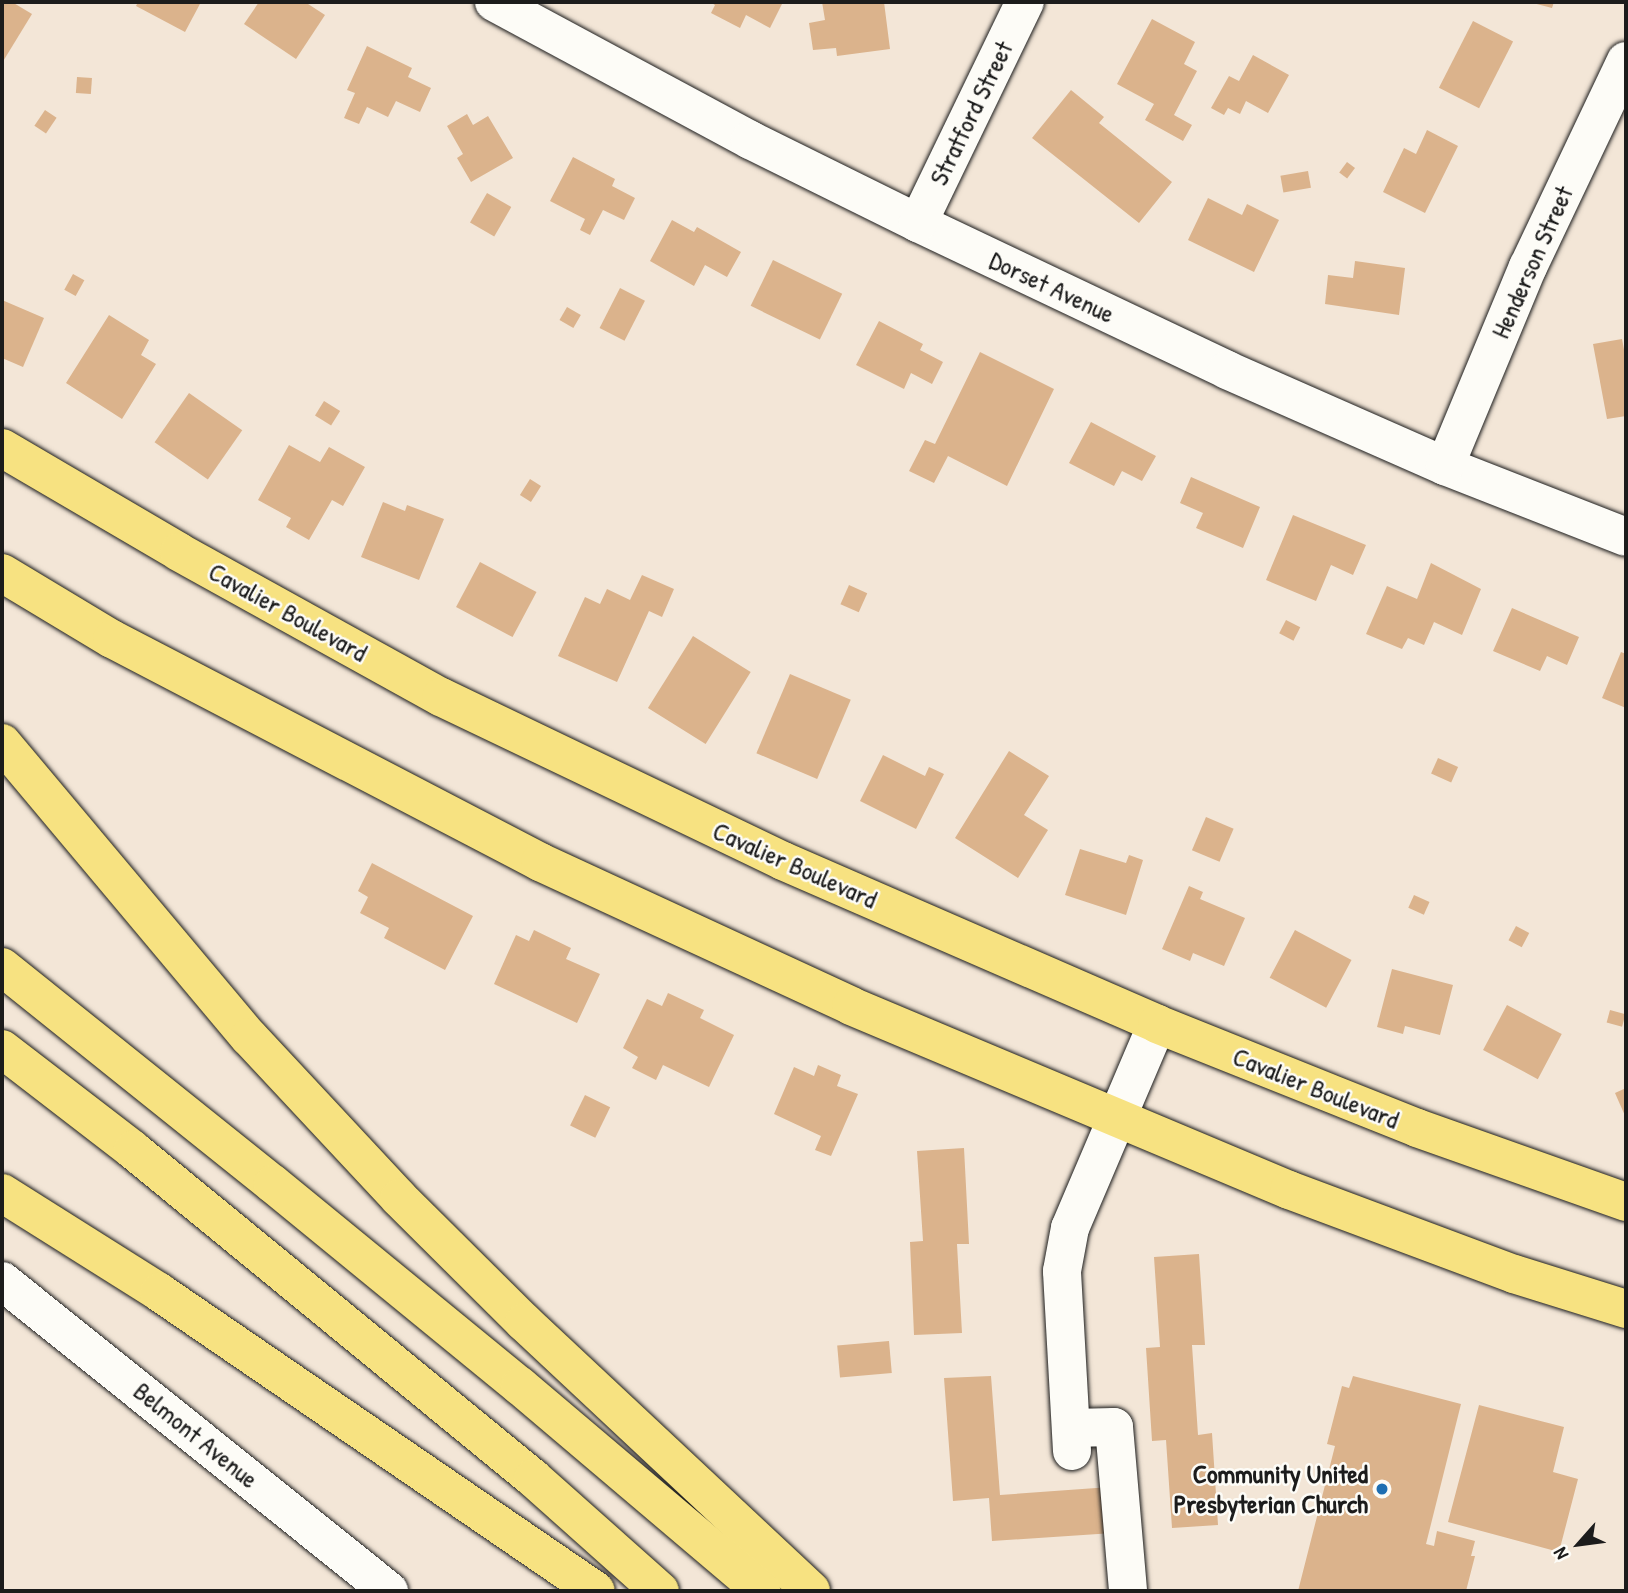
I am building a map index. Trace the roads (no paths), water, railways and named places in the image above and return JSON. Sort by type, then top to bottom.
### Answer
[{"type":"main road","name":"Cavalier Boulevard","points":[[5,458],[441,696],[783,861],[1157,1024],[1418,1128],[1626,1202]]},
{"type":"main road","points":[[2,573],[112,639],[540,862],[851,1006],[1289,1190],[1477,1260],[1626,1309]]},
{"type":"main road","points":[[2,743],[249,1037],[399,1198],[524,1322],[811,1591]]},
{"type":"main road","points":[[2,967],[498,1368],[762,1591]]},
{"type":"main road","points":[[2,1049],[144,1159],[523,1469],[660,1591]]},
{"type":"main road","points":[[2,1192],[159,1292],[596,1591]]},
{"type":"street","name":"Dorset Avenue","points":[[494,2],[750,140],[1227,370],[1445,466],[1626,537]]},
{"type":"street","name":"Stratford Street","points":[[918,223],[1025,2]]},
{"type":"street","name":"Henderson Street","points":[[1445,466],[1528,267],[1626,61]]},
{"type":"street","points":[[1128,1591],[1114,1427],[1071,1440],[1062,1271],[1070,1228],[1157,1024]]},
{"type":"street","name":"Belmont Avenue","points":[[2,1280],[389,1591]]},
{"type":"place","name":"Community United Presbyterian Church","points":[[1382,1489]]}]
